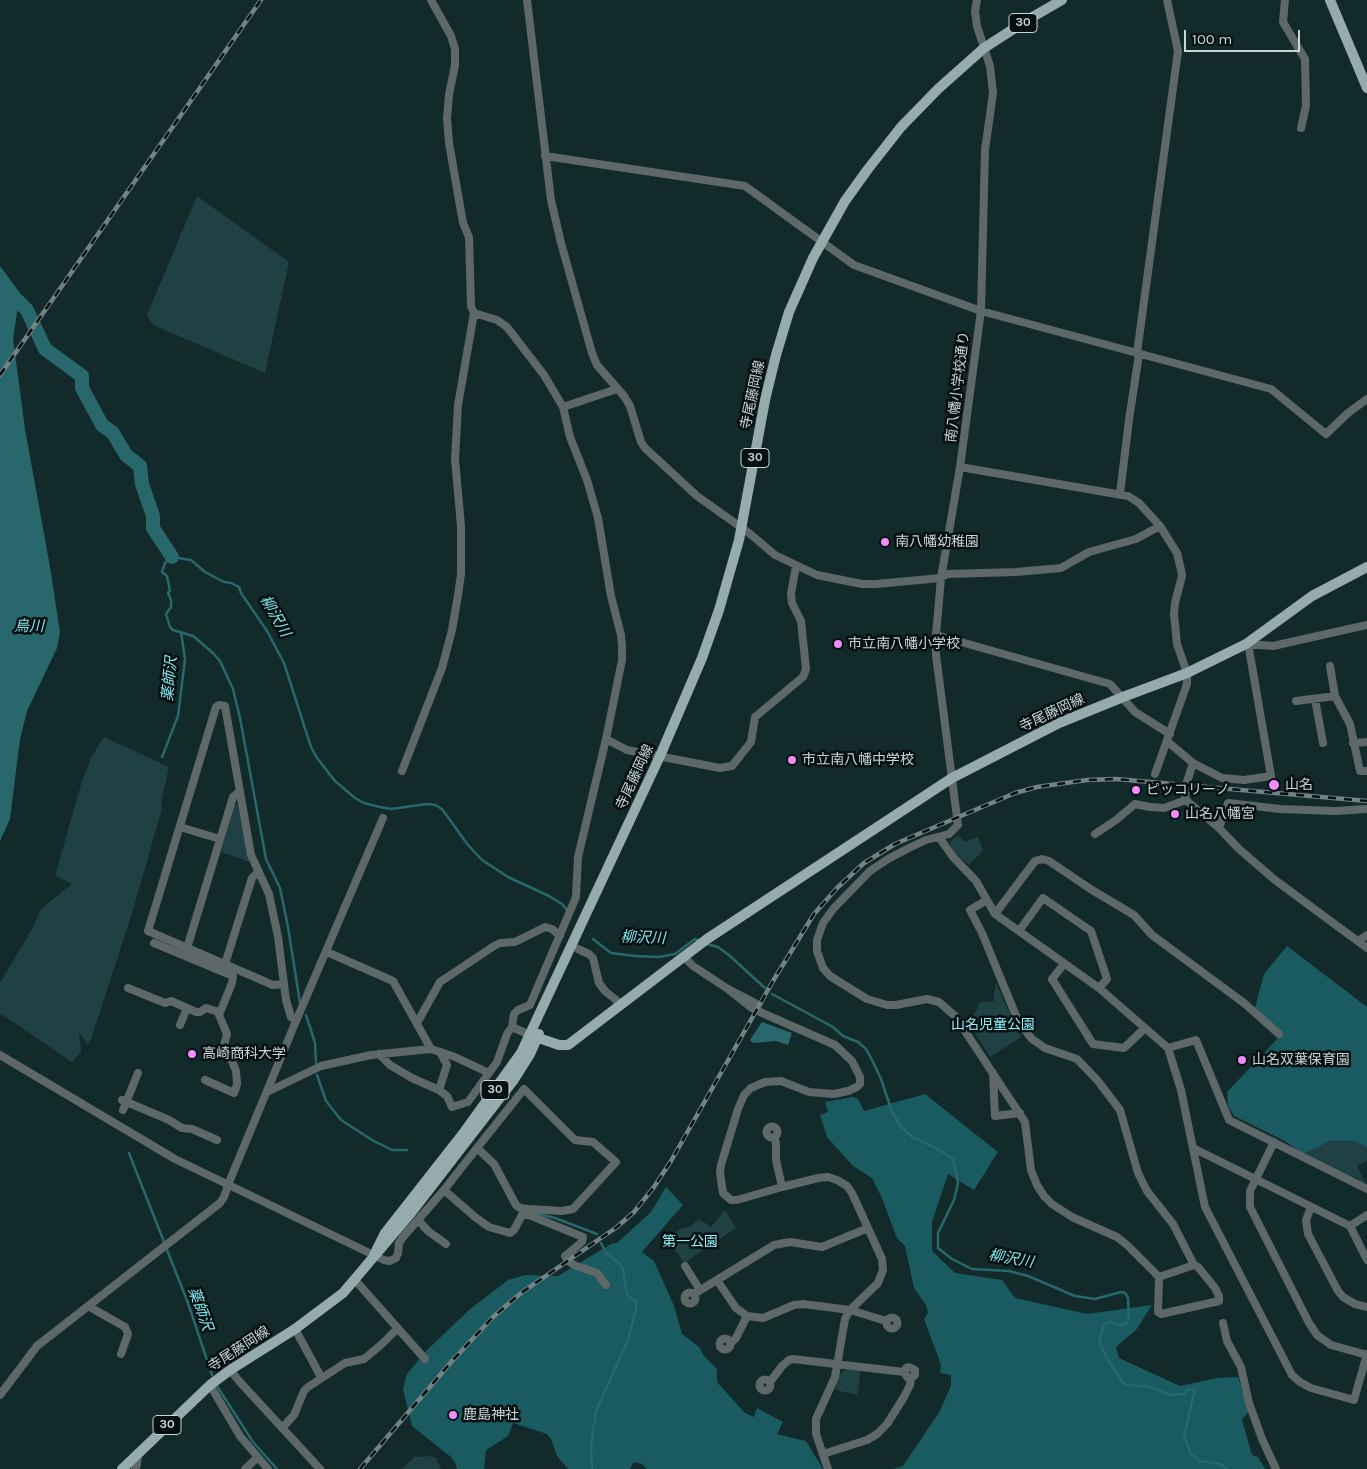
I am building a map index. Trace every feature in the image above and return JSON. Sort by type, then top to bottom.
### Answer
[{"type":"main road","name":"寺尾藤岡線","points":[[533,1037],[660,756],[702,658],[719,610],[742,527],[765,400],[776,355],[789,312],[813,258],[845,201],[901,127],[938,89],[984,48],[1062,0]]},
{"type":"main road","points":[[1330,0],[1366,85]]},
{"type":"main road","name":"寺尾藤岡線","points":[[533,1037],[559,1045],[568,1045],[698,945],[952,778],[1059,723],[1187,674],[1246,644],[1312,596],[1367,567]]},
{"type":"main road","name":"寺尾藤岡線","points":[[122,1469],[210,1385],[230,1370],[295,1329],[332,1302],[355,1280],[374,1255],[385,1233],[506,1076],[533,1037],[578,949],[590,908]]},
{"type":"street","points":[[402,771],[442,668],[452,630],[458,595],[461,574],[461,526],[455,459],[458,405],[474,313],[471,306],[469,237],[463,223],[449,143],[447,118],[455,65],[455,49],[451,36],[431,0]]},
{"type":"street","points":[[527,0],[551,200],[592,353],[598,365],[630,406],[641,442],[645,448],[697,496],[742,527],[775,555],[817,575],[862,584],[941,578],[948,574],[1016,572],[1061,568],[1089,552],[1136,539],[1160,526]]},
{"type":"street","name":"南八幡小学校通り","points":[[939,837],[949,834],[958,825],[936,655],[936,635],[941,578],[960,467],[981,311],[985,150],[993,93],[993,78],[977,26],[976,0]]},
{"type":"street","points":[[1120,494],[1178,51],[1167,0]]},
{"type":"street","points":[[1285,0],[1284,22],[1305,59],[1306,106],[1301,128]]},
{"type":"street","points":[[545,156],[745,186],[854,265],[981,311],[1271,390],[1326,434],[1367,398]]},
{"type":"street","points":[[379,1054],[397,1069],[412,1078],[439,1090],[447,1096],[452,1107],[468,1102],[497,1062],[507,1034],[512,1027],[514,1014],[518,1010],[530,1005],[576,897],[578,857],[606,739],[622,660],[621,635],[611,596],[598,518],[587,480],[570,437],[563,407],[544,375],[507,327],[497,320],[474,313]]},
{"type":"street","points":[[563,407],[617,389]]},
{"type":"street","points":[[960,467],[1128,496],[1139,503],[1160,526],[1177,553],[1181,570],[1182,576],[1174,614],[1177,644],[1187,674],[1187,684],[1155,774]]},
{"type":"street","points":[[606,739],[627,750],[720,768],[732,766],[751,742],[755,717],[803,677],[806,669],[802,621],[792,603],[790,594],[796,566]]},
{"type":"street","points":[[1246,644],[1273,646],[1367,625]]},
{"type":"street","points":[[936,635],[1110,684],[1135,712],[1169,738],[1193,763],[1229,780],[1252,780],[1271,776],[1249,649],[1246,644]]},
{"type":"street","points":[[1330,666],[1335,696],[1350,724],[1360,772],[1367,771]]},
{"type":"street","points":[[1296,701],[1335,696]]},
{"type":"street","points":[[1315,698],[1323,743]]},
{"type":"street","points":[[284,984],[273,985],[148,932],[216,708],[219,705],[225,706],[251,855],[269,894],[290,1013],[296,1021]]},
{"type":"street","points":[[1353,743],[1367,742]]},
{"type":"street","points":[[1186,800],[1187,782],[1193,763]]},
{"type":"street","points":[[186,948],[233,797],[240,790]]},
{"type":"street","points":[[1186,800],[1275,880],[1367,948]]},
{"type":"street","points":[[1095,834],[1136,804],[1150,808],[1164,808],[1186,800]]},
{"type":"street","points":[[1219,828],[1228,803],[1280,809],[1335,811],[1367,809]]},
{"type":"street","points":[[0,1395],[37,1346],[220,1203],[226,1194],[228,1184],[296,1021],[383,818]]},
{"type":"street","points":[[180,827],[220,839]]},
{"type":"street","points":[[987,900],[970,910],[1032,1039],[1045,1048],[1077,1059],[1086,1066],[1120,1110],[1138,1173],[1147,1191],[1173,1224],[1194,1265],[1198,1267],[1215,1288],[1220,1296],[1218,1301],[1160,1314],[1158,1312],[1159,1277],[1117,1237],[1072,1217],[1052,1204],[1044,1196],[1031,1170],[1025,1122],[955,1016],[939,1002],[927,999],[896,1005],[877,1003],[867,999],[830,976],[818,960],[816,951],[819,931],[834,908],[848,893],[870,872],[888,859],[926,840],[939,837],[953,857],[976,881],[987,900],[995,914],[1099,988],[1168,1048],[1181,1090],[1205,1207],[1292,1375],[1311,1388],[1354,1400],[1367,1355],[1331,1345],[1323,1340],[1314,1330],[1250,1207],[1250,1191],[1274,1142]]},
{"type":"street","points":[[995,914],[1035,861],[1049,860],[1092,890],[1134,915],[1152,934],[1244,1003],[1279,1034]]},
{"type":"street","points":[[225,964],[252,878],[258,872]]},
{"type":"street","points":[[1019,931],[1043,898],[1091,931],[1107,979],[1099,988]]},
{"type":"street","points":[[417,1023],[440,982],[494,946],[500,943],[515,942],[545,927],[552,929],[560,936]]},
{"type":"street","points":[[1358,940],[1367,935]]},
{"type":"street","points":[[154,943],[232,976],[232,983],[219,1012],[219,1018],[227,1034],[223,1049],[235,1067],[237,1084],[234,1093],[205,1080]]},
{"type":"street","points":[[578,949],[593,958],[599,983],[604,991],[621,1004]]},
{"type":"street","points":[[327,952],[393,981],[432,1049]]},
{"type":"street","points":[[684,956],[693,966],[757,1008],[840,1048],[856,1067],[860,1078],[860,1084],[857,1087],[848,1091],[825,1094],[810,1092],[788,1082],[774,1080],[752,1088],[744,1095],[738,1109],[720,1173],[723,1193],[730,1200],[737,1200],[782,1186],[818,1178],[828,1177],[837,1180],[847,1186],[852,1193],[882,1259],[883,1270],[878,1282],[850,1310],[845,1319],[833,1382],[816,1419],[816,1434],[828,1469]]},
{"type":"street","points":[[1064,964],[1052,979],[1093,1044],[1124,1048],[1144,1028]]},
{"type":"street","points":[[128,988],[165,1003],[171,1001],[196,1012],[206,1008],[219,1012]]},
{"type":"street","points":[[180,1025],[187,1008]]},
{"type":"street","points":[[512,1027],[533,1037]]},
{"type":"street","points":[[1168,1048],[1196,1040],[1229,1120],[1367,1189]]},
{"type":"street","points":[[267,1092],[321,1066],[379,1054],[432,1049],[455,1057],[489,1073]]},
{"type":"street","points":[[439,1090],[447,1065],[440,1052]]},
{"type":"street","points":[[0,1056],[175,1159],[384,1260],[396,1258],[399,1243],[444,1190],[524,1089],[575,1140],[593,1142],[616,1162],[573,1209],[562,1212],[529,1212],[522,1215],[514,1230],[510,1232],[489,1227],[444,1190]]},
{"type":"street","points":[[138,1072],[124,1104],[217,1140]]},
{"type":"street","points":[[993,1073],[995,1116],[1020,1113]]},
{"type":"street","points":[[774,1137],[776,1160],[782,1186]]},
{"type":"street","points":[[477,1148],[494,1164],[516,1205],[583,1237],[582,1242],[566,1256],[568,1261],[597,1273],[606,1285]]},
{"type":"street","points":[[1193,1148],[1350,1226],[1367,1260]]},
{"type":"street","points":[[1311,1207],[1306,1220],[1308,1234],[1338,1291],[1343,1297],[1367,1307]]},
{"type":"street","points":[[1350,1226],[1367,1214]]},
{"type":"street","points":[[418,1220],[428,1231],[446,1244]]},
{"type":"street","points":[[685,1266],[697,1292],[761,1251],[779,1243],[790,1242],[822,1247],[868,1228]]},
{"type":"street","points":[[1159,1277],[1194,1265]]},
{"type":"street","points":[[355,1280],[425,1359]]},
{"type":"street","points":[[717,1280],[736,1308],[747,1316],[763,1318],[794,1305],[803,1304],[850,1310],[886,1321]]},
{"type":"street","points":[[88,1306],[125,1327],[128,1334],[122,1354]]},
{"type":"street","points":[[731,1343],[736,1338],[747,1316]]},
{"type":"street","points":[[1223,1323],[1227,1341],[1241,1367],[1249,1404],[1276,1469]]},
{"type":"street","points":[[282,1428],[294,1415],[304,1391],[344,1362],[364,1359],[398,1328]]},
{"type":"street","points":[[295,1329],[321,1377]]},
{"type":"street","points":[[770,1382],[788,1360],[793,1359],[904,1372],[907,1377],[911,1378],[904,1397],[887,1424],[877,1434],[867,1440],[823,1454]]},
{"type":"street","points":[[230,1370],[320,1469]]},
{"type":"street","points":[[210,1385],[240,1436],[268,1469]]},
{"type":"street","points":[[135,1469],[139,1459],[138,1454]]},
{"type":"street","points":[[245,1469],[257,1458]]},
{"type":"green space","points":[[197,196],[289,262],[265,373],[153,325],[147,315]]},
{"type":"green space","points":[[104,737],[169,767],[161,812],[133,910],[92,1036],[88,1045],[79,1032],[81,1052],[72,1062],[0,1013],[0,983],[32,929],[41,909],[72,884],[55,876],[82,781],[92,756]]},
{"type":"green space","points":[[235,804],[238,805],[249,862],[221,852]]},
{"type":"green space","points":[[958,835],[965,842],[978,837],[983,850],[969,865],[952,851],[950,842]]},
{"type":"green space","name":"山名児童公園","points":[[996,983],[1021,1037],[990,1057],[967,1021],[973,1017],[980,1002],[993,1002]]},
{"type":"green space","points":[[1330,1141],[1356,1141],[1367,1148],[1367,1160],[1357,1166],[1367,1186],[1354,1177],[1304,1154]]},
{"type":"green space","name":"第一公園","points":[[725,1210],[736,1228],[684,1263],[667,1238],[680,1229],[689,1227],[699,1219],[711,1227]]},
{"type":"green space","points":[[846,1369],[860,1371],[858,1395],[839,1391],[835,1388],[840,1374]]},
{"type":"green space","points":[[429,1456],[436,1458],[441,1469],[402,1469],[414,1457]]},
{"type":"shaded area","points":[[1287,946],[1367,1007],[1367,1148],[1356,1141],[1330,1141],[1304,1154],[1283,1140],[1234,1116],[1228,1106],[1227,1092],[1282,1034],[1255,1008],[1264,974]]},
{"type":"shaded area","points":[[925,1094],[998,1152],[974,1190],[948,1174],[932,1222],[932,1251],[955,1273],[1002,1280],[1015,1298],[1087,1314],[1152,1305],[1136,1330],[1116,1347],[1119,1358],[1180,1386],[1217,1378],[1238,1377],[1249,1411],[1242,1420],[1252,1455],[1258,1457],[1265,1469],[893,1469],[903,1466],[940,1411],[951,1385],[951,1375],[940,1373],[941,1365],[924,1319],[928,1313],[926,1305],[914,1288],[905,1246],[897,1238],[882,1198],[872,1178],[853,1166],[827,1137],[820,1115],[828,1112],[825,1102],[853,1097],[858,1099],[864,1111]]},
{"type":"shaded area","points":[[666,1187],[683,1205],[642,1252],[654,1261],[674,1306],[682,1334],[699,1347],[704,1356],[717,1369],[717,1382],[745,1413],[754,1417],[757,1408],[783,1422],[777,1434],[806,1441],[823,1469],[647,1469],[642,1464],[634,1462],[630,1469],[568,1469],[557,1456],[551,1439],[547,1434],[513,1423],[508,1436],[486,1450],[484,1469],[457,1469],[451,1457],[412,1426],[403,1389],[407,1374],[427,1350],[469,1310],[508,1280],[525,1275],[558,1276],[611,1244],[617,1243],[651,1212]]},
{"type":"water","name":"烏川","points":[[0,266],[20,293],[13,339],[25,429],[60,632],[57,648],[27,711],[20,739],[10,819],[0,841]]},
{"type":"water","points":[[762,1022],[792,1033],[788,1045],[776,1041],[753,1043],[750,1040]]},
{"type":"waterway","name":"柳沢川","points":[[0,283],[27,310],[45,349],[82,376],[82,388],[102,425],[113,433],[126,455],[140,466],[142,484],[153,516],[153,528],[172,557]]},
{"type":"waterway","name":"柳沢川","points":[[300,1003],[280,888],[266,859],[233,689],[220,661],[213,653],[193,636],[173,630],[170,627],[166,614],[171,607],[168,593],[170,591],[167,576],[162,572],[165,563],[172,557],[191,560],[205,572],[239,587],[241,593],[267,631],[284,663],[311,747],[335,781],[355,798],[364,803],[380,807],[391,809],[427,804],[435,805],[442,809],[468,845],[482,860],[508,877],[549,896],[562,904],[567,910]]},
{"type":"waterway","name":"薬師沢","points":[[162,757],[178,716],[185,659],[181,632]]},
{"type":"waterway","name":"柳沢川","points":[[593,939],[611,953],[659,957],[675,954],[695,939],[700,941]]},
{"type":"waterway","name":"柳沢川","points":[[707,944],[718,947],[730,956],[765,988]]},
{"type":"waterway","name":"柳沢川","points":[[772,994],[833,1027],[843,1036],[858,1042],[866,1049],[881,1079],[892,1112],[901,1127],[911,1136],[940,1150],[953,1159],[958,1183],[954,1200],[938,1233],[938,1248],[952,1259],[972,1269],[1009,1271],[1028,1276],[1075,1296],[1095,1299],[1121,1292],[1125,1293],[1128,1298],[1129,1318],[1127,1323],[1121,1325],[1110,1322],[1104,1324],[1099,1342],[1109,1362],[1125,1385],[1147,1386],[1172,1395],[1184,1394],[1189,1389],[1195,1390],[1184,1435],[1191,1454],[1200,1461],[1221,1464],[1227,1469]]},
{"type":"waterway","points":[[306,1015],[315,1043],[316,1063]]},
{"type":"waterway","points":[[317,1075],[326,1101],[341,1120],[372,1140],[392,1150],[407,1150]]},
{"type":"waterway","name":"薬師沢","points":[[129,1153],[164,1242]]},
{"type":"waterway","points":[[535,1213],[555,1218],[597,1234]]},
{"type":"waterway","points":[[592,1469],[591,1447],[596,1411],[628,1340],[636,1309],[636,1302],[627,1295],[623,1269],[620,1264],[606,1253],[601,1243]]},
{"type":"waterway","name":"薬師沢","points":[[167,1250],[188,1303],[212,1375]]},
{"type":"waterway","name":"薬師沢","points":[[217,1386],[253,1442],[277,1469]]},
{"type":"tunnel","points":[[755,1003],[762,1007]]},
{"type":"railway","points":[[0,375],[261,0]]},
{"type":"railway","points":[[360,1469],[452,1361],[492,1318],[521,1293],[617,1227],[634,1212],[654,1187],[671,1161],[773,981],[814,914],[837,888],[864,863],[895,844],[1015,793],[1037,787],[1087,780],[1116,779],[1367,801]]},
{"type":"place","name":"南八幡幼稚園","points":[[885,542]]},
{"type":"place","name":"市立南八幡小学校","points":[[838,644]]},
{"type":"place","name":"市立南八幡中学校","points":[[792,760]]},
{"type":"place","name":"山名","points":[[1274,785]]},
{"type":"place","name":"ピッコリーノ","points":[[1136,790]]},
{"type":"place","name":"山名八幡宮","points":[[1175,814]]},
{"type":"place","name":"高崎商科大学","points":[[192,1054]]},
{"type":"place","name":"山名双葉保育園","points":[[1242,1060]]},
{"type":"place","name":"鹿島神社","points":[[453,1415]]}]
